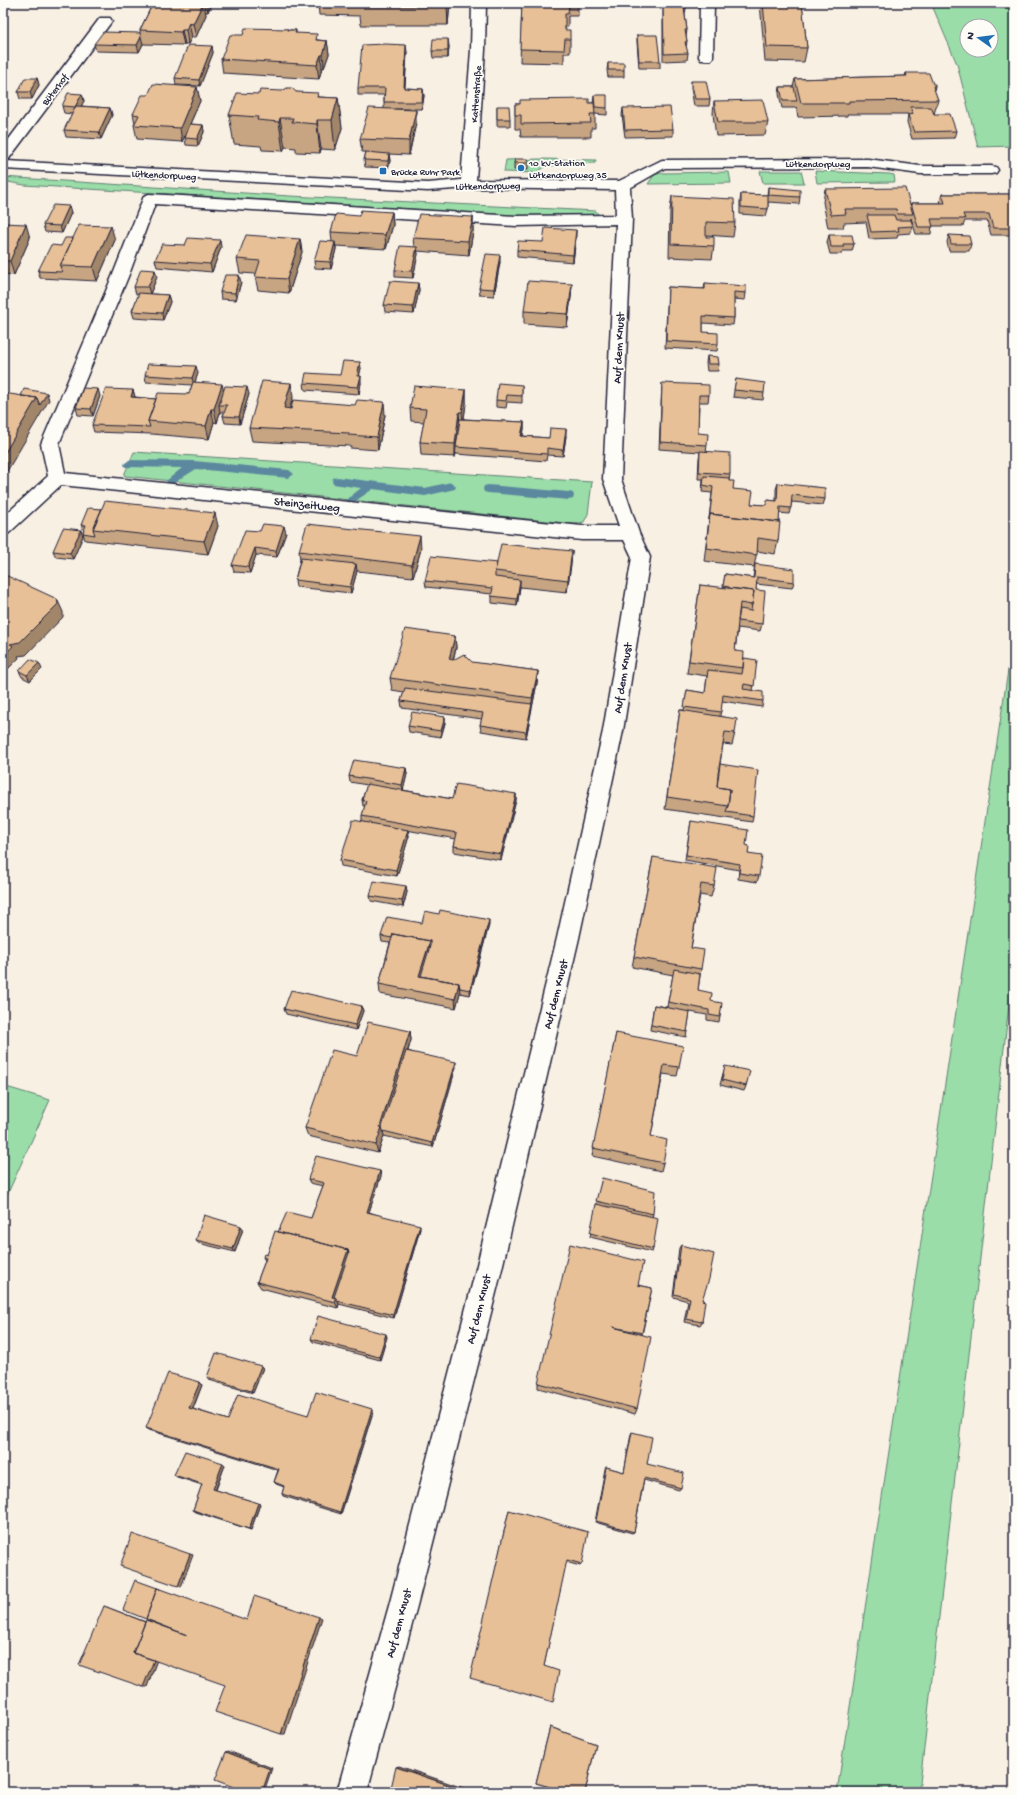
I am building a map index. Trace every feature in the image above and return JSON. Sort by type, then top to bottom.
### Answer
[{"type":"street","name":"Kattenstraße","points":[[468,184],[478,50],[479,3]]},
{"type":"street","points":[[706,57],[707,3]]},
{"type":"street","name":"Büterhof","points":[[3,157],[105,21]]},
{"type":"street","name":"Lütkendorpweg","points":[[3,165],[428,187],[468,184],[622,186],[662,164],[868,163],[920,170],[991,170]]},
{"type":"street","name":"Auf dem Knust","points":[[352,1792],[404,1602],[486,1280],[568,938],[613,731],[641,557],[630,533],[612,479],[624,219],[622,186]]},
{"type":"street","points":[[3,528],[57,478],[50,444],[122,272],[149,199],[517,221],[624,219]]},
{"type":"street","name":"Steinzeitweg","points":[[57,478],[582,533],[630,533]]},
{"type":"green space","points":[[931,3],[973,3],[1014,9],[1014,146],[978,147],[957,64]]},
{"type":"green space","points":[[506,160],[596,160],[595,163],[546,166],[536,173],[504,172]]},
{"type":"green space","points":[[760,171],[801,171],[804,183],[763,183]]},
{"type":"green space","points":[[815,171],[889,174],[894,175],[895,182],[817,183]]},
{"type":"green space","points":[[729,172],[731,183],[648,184],[654,175],[661,173]]},
{"type":"green space","points":[[3,177],[290,196],[596,211],[598,214],[583,216],[522,216],[24,185],[3,181]]},
{"type":"green space","points":[[134,452],[592,482],[588,514],[584,522],[575,524],[125,476],[124,475]]},
{"type":"green space","points":[[1014,631],[1014,961],[919,1792],[837,1792]]},
{"type":"green space","points":[[3,1086],[50,1100],[3,1204]]},
{"type":"building","points":[[153,3],[203,3],[193,24],[189,23],[186,30],[182,30],[181,32],[140,30]]},
{"type":"building","points":[[360,3],[448,3],[447,6],[360,6]]},
{"type":"building","points":[[522,3],[569,3],[568,14],[565,14],[565,30],[570,30],[570,39],[565,39],[564,50],[520,49]]},
{"type":"building","points":[[569,3],[578,3],[578,9],[569,9]]},
{"type":"building","points":[[663,3],[685,3],[686,8],[684,8],[687,30],[685,30],[687,41],[685,42],[688,53],[664,54]]},
{"type":"building","points":[[763,3],[802,3],[807,48],[767,47]]},
{"type":"building","points":[[245,28],[296,30],[295,33],[317,34],[316,40],[327,41],[323,55],[321,55],[317,65],[221,59],[230,35],[243,35]]},
{"type":"building","points":[[103,32],[140,33],[141,37],[137,45],[94,44]]},
{"type":"building","points":[[637,35],[657,35],[660,61],[639,61]]},
{"type":"building","points":[[433,39],[448,39],[448,51],[432,51]]},
{"type":"building","points":[[188,45],[212,46],[199,80],[175,78]]},
{"type":"building","points":[[362,45],[406,45],[404,88],[423,89],[422,102],[384,102],[385,88],[358,88]]},
{"type":"building","points":[[608,63],[624,63],[624,70],[608,70]]},
{"type":"building","points":[[906,73],[929,73],[933,84],[935,84],[935,86],[933,86],[938,100],[801,103],[795,79],[907,76]]},
{"type":"building","points":[[25,78],[37,78],[30,92],[18,92]]},
{"type":"building","points":[[691,81],[706,81],[710,99],[695,99]]},
{"type":"building","points":[[153,84],[197,87],[180,128],[134,125],[139,115],[133,114],[142,95],[148,95]]},
{"type":"building","points":[[780,87],[794,87],[797,101],[783,101]]},
{"type":"building","points":[[287,88],[292,88],[296,92],[318,93],[317,97],[338,98],[332,120],[317,120],[317,124],[292,122],[293,118],[280,118],[279,122],[257,120],[258,117],[229,115],[237,93],[259,94],[260,90],[282,91]]},
{"type":"building","points":[[68,93],[82,94],[75,107],[62,106]]},
{"type":"building","points":[[594,95],[607,95],[607,108],[595,107]]},
{"type":"building","points":[[589,99],[589,103],[594,103],[595,114],[590,114],[591,123],[521,124],[521,115],[515,115],[515,104],[520,104],[520,100]]},
{"type":"building","points":[[763,100],[768,122],[718,122],[714,101]]},
{"type":"building","points":[[76,106],[110,108],[99,132],[64,130]]},
{"type":"building","points":[[497,106],[509,106],[510,119],[497,119]]},
{"type":"building","points":[[670,107],[673,129],[625,130],[623,108]]},
{"type":"building","points":[[910,107],[931,107],[934,114],[950,114],[956,131],[914,132],[908,115],[913,114]]},
{"type":"building","points":[[369,108],[416,110],[409,141],[360,139]]},
{"type":"building","points":[[190,124],[203,125],[197,139],[185,138]]},
{"type":"building","points":[[366,152],[389,154],[388,161],[364,160]]},
{"type":"building","points":[[515,159],[528,159],[528,163],[514,163]]},
{"type":"building","points":[[768,187],[800,190],[800,197],[768,195]]},
{"type":"building","points":[[905,188],[913,214],[897,214],[896,209],[845,209],[846,214],[831,215],[825,189]]},
{"type":"building","points":[[741,194],[768,195],[768,209],[741,207]]},
{"type":"building","points":[[942,194],[1014,194],[1014,228],[993,228],[989,214],[963,214],[965,219],[931,219],[933,227],[918,227],[911,203],[945,203]]},
{"type":"building","points":[[672,196],[734,199],[735,223],[706,222],[706,237],[714,237],[714,246],[671,244]]},
{"type":"building","points":[[53,205],[69,206],[60,226],[43,225]]},
{"type":"building","points":[[361,210],[392,212],[385,235],[331,232],[336,214],[359,216]]},
{"type":"building","points":[[419,214],[473,217],[468,241],[413,238]]},
{"type":"building","points":[[867,215],[894,215],[896,220],[911,220],[913,226],[898,227],[899,231],[871,232]]},
{"type":"building","points":[[3,223],[26,224],[10,261],[3,261]]},
{"type":"building","points":[[79,225],[111,226],[93,267],[60,266]]},
{"type":"building","points":[[545,228],[576,230],[573,255],[517,250],[518,241],[543,242]]},
{"type":"building","points":[[246,235],[300,239],[287,279],[255,277],[260,261],[237,259]]},
{"type":"building","points":[[829,235],[852,235],[854,244],[843,244],[844,247],[831,247]]},
{"type":"building","points":[[949,235],[969,236],[971,244],[951,244]]},
{"type":"building","points":[[65,238],[73,238],[60,266],[62,272],[38,271],[51,245],[61,246]]},
{"type":"building","points":[[188,238],[220,240],[210,264],[155,260],[162,244],[185,245]]},
{"type":"building","points":[[320,241],[335,242],[330,262],[314,261]]},
{"type":"building","points":[[400,246],[417,247],[412,271],[395,270]]},
{"type":"building","points":[[486,254],[500,255],[494,289],[479,288]]},
{"type":"building","points":[[141,269],[155,270],[148,287],[134,287]]},
{"type":"building","points":[[225,275],[239,275],[235,293],[220,292]]},
{"type":"building","points":[[390,281],[418,283],[413,307],[384,305]]},
{"type":"building","points":[[528,281],[572,284],[568,314],[524,311]]},
{"type":"building","points":[[705,283],[746,286],[746,293],[734,292],[734,318],[703,316],[703,332],[718,333],[718,344],[666,341],[668,287],[705,289]]},
{"type":"building","points":[[139,293],[168,295],[162,313],[132,311]]},
{"type":"building","points":[[707,356],[718,357],[719,364],[708,364]]},
{"type":"building","points":[[343,361],[360,362],[357,376],[361,376],[358,387],[304,383],[306,373],[340,375]]},
{"type":"building","points":[[148,364],[196,366],[192,378],[145,375]]},
{"type":"building","points":[[736,379],[765,383],[764,393],[734,390]]},
{"type":"building","points":[[262,381],[291,383],[284,408],[291,409],[293,400],[355,405],[357,400],[384,402],[377,437],[348,435],[349,433],[249,428]]},
{"type":"building","points":[[193,382],[222,384],[214,409],[211,409],[206,426],[148,421],[158,393],[189,394]]},
{"type":"building","points":[[498,383],[522,385],[522,396],[507,395],[506,401],[496,400]]},
{"type":"building","points":[[662,383],[709,385],[709,395],[699,395],[698,433],[708,434],[707,445],[660,442]]},
{"type":"building","points":[[225,386],[247,387],[239,417],[223,416],[227,405],[219,405]]},
{"type":"building","points":[[414,386],[466,390],[462,412],[459,412],[455,444],[420,442],[426,409],[410,408]]},
{"type":"building","points":[[83,388],[98,389],[91,409],[76,408]]},
{"type":"building","points":[[24,389],[47,393],[40,405],[37,398],[21,396]]},
{"type":"building","points":[[106,389],[133,390],[131,397],[156,399],[148,421],[150,427],[92,425]]},
{"type":"building","points":[[3,393],[37,398],[3,456]]},
{"type":"building","points":[[460,419],[524,422],[521,436],[549,438],[550,428],[566,429],[563,450],[547,448],[547,454],[456,447]]},
{"type":"building","points":[[700,451],[730,453],[730,474],[699,472]]},
{"type":"building","points":[[704,476],[729,478],[729,481],[734,481],[733,489],[753,491],[751,504],[767,505],[767,500],[777,501],[778,483],[825,488],[825,499],[792,495],[791,508],[780,507],[779,522],[710,514],[709,520],[713,487],[703,485]]},
{"type":"building","points":[[105,501],[215,513],[204,541],[93,529]]},
{"type":"building","points":[[88,508],[102,509],[93,529],[95,535],[83,533],[86,525],[81,525]]},
{"type":"building","points":[[710,514],[780,522],[778,541],[758,538],[757,555],[706,548]]},
{"type":"building","points":[[263,524],[284,526],[276,551],[255,548],[248,567],[232,565],[245,530],[260,531]]},
{"type":"building","points":[[307,524],[420,536],[412,565],[299,551]]},
{"type":"building","points":[[63,528],[81,530],[70,553],[53,551]]},
{"type":"building","points":[[501,544],[572,551],[568,580],[495,571]]},
{"type":"building","points":[[431,556],[497,563],[495,577],[520,580],[517,599],[491,596],[493,588],[425,581]]},
{"type":"building","points":[[301,558],[356,564],[350,587],[295,580]]},
{"type":"building","points":[[755,564],[794,569],[794,582],[757,577],[756,590],[765,591],[762,624],[738,621],[740,609],[751,611],[754,591],[723,586],[725,574],[754,578]]},
{"type":"building","points":[[3,574],[57,599],[58,604],[20,642],[10,644],[13,646],[3,656]]},
{"type":"building","points":[[700,585],[754,591],[752,605],[740,603],[735,651],[744,652],[743,668],[689,661]]},
{"type":"building","points":[[405,629],[455,636],[449,659],[453,660],[464,654],[472,662],[538,671],[532,698],[390,678]]},
{"type":"building","points":[[744,658],[757,660],[754,686],[744,684],[743,689],[763,692],[763,701],[723,695],[721,712],[684,707],[687,690],[705,693],[708,670],[742,674]]},
{"type":"building","points":[[30,659],[39,663],[27,675],[19,671]]},
{"type":"building","points":[[405,688],[532,704],[526,732],[480,725],[483,713],[401,701]]},
{"type":"building","points":[[680,710],[737,719],[735,733],[725,732],[718,774],[717,787],[730,789],[728,806],[667,797]]},
{"type":"building","points":[[412,712],[445,717],[441,731],[408,726]]},
{"type":"building","points":[[354,760],[406,768],[402,785],[349,776]]},
{"type":"building","points":[[720,764],[758,770],[753,816],[726,812],[730,789],[717,787]]},
{"type":"building","points":[[367,784],[452,799],[456,784],[516,794],[501,854],[454,846],[457,833],[362,816],[366,801],[362,800]]},
{"type":"building","points":[[353,820],[408,830],[396,870],[340,860]]},
{"type":"building","points":[[691,821],[748,830],[746,845],[749,846],[748,854],[762,856],[759,876],[739,873],[740,864],[686,855]]},
{"type":"building","points":[[653,857],[717,868],[714,886],[701,884],[691,948],[704,950],[701,969],[634,957]]},
{"type":"building","points":[[374,881],[406,886],[402,901],[370,896]]},
{"type":"building","points":[[440,910],[489,920],[470,990],[460,988],[459,983],[421,976],[430,946],[430,941],[393,934],[392,938],[381,936],[387,917],[422,923],[425,911],[439,914]]},
{"type":"building","points":[[393,934],[430,941],[419,976],[459,983],[455,999],[379,984]]},
{"type":"building","points":[[674,969],[700,974],[698,990],[712,993],[711,1001],[722,1003],[720,1017],[709,1015],[709,1010],[668,1002]]},
{"type":"building","points":[[291,990],[362,1006],[355,1025],[284,1009]]},
{"type":"building","points":[[654,1005],[690,1012],[687,1032],[651,1025]]},
{"type":"building","points":[[368,1022],[410,1031],[380,1127],[382,1127],[376,1145],[305,1128],[332,1050],[357,1056]]},
{"type":"building","points":[[616,1033],[683,1046],[679,1067],[664,1065],[651,1136],[667,1140],[663,1163],[593,1148]]},
{"type":"building","points":[[406,1051],[456,1062],[432,1143],[383,1131],[382,1127]]},
{"type":"building","points":[[725,1066],[750,1071],[746,1086],[722,1080]]},
{"type":"building","points":[[316,1156],[380,1171],[367,1212],[420,1225],[393,1315],[338,1301],[334,1297],[349,1253],[348,1250],[278,1232],[287,1212],[311,1218],[324,1183],[308,1179]]},
{"type":"building","points":[[602,1178],[655,1191],[653,1214],[596,1201]]},
{"type":"building","points":[[596,1204],[658,1218],[653,1249],[590,1233]]},
{"type":"building","points":[[204,1215],[241,1226],[233,1249],[196,1240]]},
{"type":"building","points":[[275,1231],[348,1250],[332,1297],[336,1298],[335,1302],[257,1282],[266,1258],[263,1257],[264,1254],[267,1255]]},
{"type":"building","points":[[570,1244],[643,1262],[638,1285],[652,1288],[642,1333],[613,1327],[651,1337],[637,1409],[538,1383]]},
{"type":"building","points":[[681,1245],[714,1254],[709,1279],[702,1300],[705,1301],[702,1322],[686,1319],[690,1298],[674,1294]]},
{"type":"building","points":[[318,1316],[386,1334],[379,1357],[311,1339]]},
{"type":"building","points":[[216,1353],[261,1366],[251,1391],[207,1377]]},
{"type":"building","points":[[168,1373],[200,1382],[189,1408],[228,1420],[238,1394],[308,1415],[316,1392],[372,1409],[340,1512],[282,1494],[284,1486],[274,1482],[279,1469],[146,1428]]},
{"type":"building","points":[[632,1432],[652,1437],[647,1464],[684,1473],[681,1488],[644,1478],[634,1532],[596,1521],[606,1467],[624,1472]]},
{"type":"building","points":[[185,1451],[223,1463],[213,1489],[258,1503],[249,1529],[193,1510],[202,1484],[174,1475]]},
{"type":"building","points":[[509,1510],[588,1532],[582,1564],[567,1560],[544,1666],[559,1671],[553,1702],[470,1678]]},
{"type":"building","points":[[132,1534],[190,1554],[178,1586],[120,1566]]},
{"type":"building","points":[[135,1580],[160,1589],[157,1588],[146,1619],[123,1610]]},
{"type":"building","points":[[157,1588],[247,1620],[254,1596],[319,1617],[281,1734],[215,1712],[225,1685],[133,1653],[146,1620],[187,1635],[146,1619]]},
{"type":"building","points":[[104,1606],[145,1622],[133,1653],[154,1660],[143,1687],[79,1665]]},
{"type":"building","points":[[550,1727],[596,1744],[585,1792],[564,1792],[536,1783]]},
{"type":"building","points":[[226,1752],[270,1769],[262,1792],[247,1792],[215,1780]]},
{"type":"building","points":[[396,1767],[469,1792],[390,1792]]},
{"type":"waterway","points":[[129,464],[194,465]]},
{"type":"waterway","points":[[171,481],[194,465]]},
{"type":"waterway","points":[[194,465],[289,474]]},
{"type":"waterway","points":[[337,481],[372,485]]},
{"type":"waterway","points":[[351,500],[372,485]]},
{"type":"waterway","points":[[372,485],[425,492],[451,486]]},
{"type":"waterway","points":[[488,489],[569,496]]},
{"type":"place","name":"10 kV-Station Lütkendorpweg 35","points":[[521,168]]},
{"type":"place","name":"Brücke Ruhr Park","points":[[383,171]]}]
